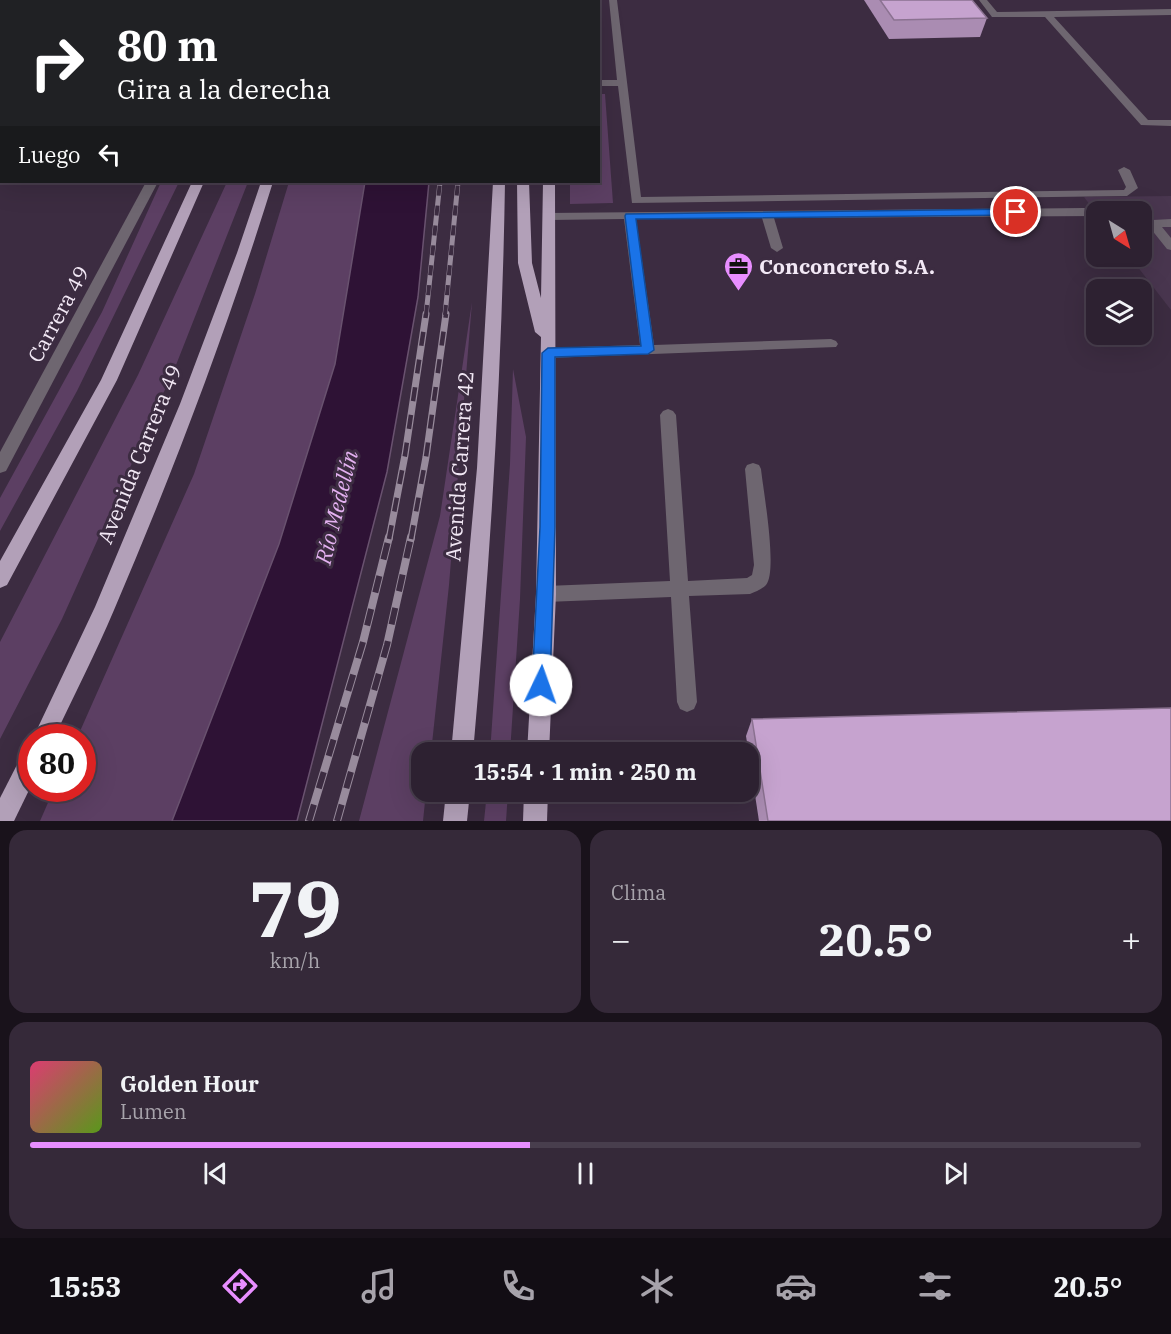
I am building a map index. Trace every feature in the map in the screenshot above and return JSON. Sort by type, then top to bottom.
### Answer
[{"type":"highway","points":[[0,579],[109,380],[198,183]]},
{"type":"highway","name":"Avenida Carrera 49","points":[[49,724],[104,610],[184,415],[244,253],[267,183]]},
{"type":"highway","name":"Avenida Carrera 42","points":[[463,742],[471,662],[496,299],[499,183]]},
{"type":"highway","points":[[523,183],[525,263],[548,353]]},
{"type":"highway","points":[[539,742],[546,594],[549,183]]},
{"type":"highway","points":[[1,821],[18,787]]},
{"type":"highway","points":[[455,821],[457,802]]},
{"type":"highway","points":[[535,821],[536,802]]},
{"type":"street","points":[[613,0],[636,201],[1127,193],[1132,188],[1124,170]]},
{"type":"street","points":[[983,0],[995,15],[1171,12]]},
{"type":"street","points":[[1047,14],[1144,123],[1171,123]]},
{"type":"street","points":[[600,76],[622,79]]},
{"type":"street","points":[[600,83],[622,79]]},
{"type":"street","name":"Carrera 49","points":[[0,467],[151,183]]},
{"type":"street","points":[[550,216],[1086,212]]},
{"type":"street","points":[[767,215],[777,248]]},
{"type":"street","points":[[630,216],[648,350]]},
{"type":"street","points":[[1171,223],[1153,224],[1171,246]]},
{"type":"street","points":[[548,353],[831,344]]},
{"type":"street","points":[[668,416],[687,702]]},
{"type":"street","points":[[546,594],[750,586],[760,579],[762,565],[753,470]]},
{"type":"shaded area","points":[[600,94],[605,94],[613,203],[570,204],[570,183],[600,183]]},
{"type":"shaded area","points":[[161,183],[179,183],[77,391],[0,531],[0,498],[102,312]]},
{"type":"shaded area","points":[[227,183],[248,183],[176,365],[62,619],[0,739],[0,642],[138,375]]},
{"type":"shaded area","points":[[289,183],[365,183],[335,364],[279,544],[172,821],[40,821],[48,802],[96,802],[96,724],[83,724],[194,474],[255,294]]},
{"type":"shaded area","points":[[1171,196],[1171,310],[1152,285],[1152,279],[1147,279],[1138,267],[1152,267],[1152,201],[1087,201],[1084,197]]},
{"type":"shaded area","points":[[472,302],[449,585],[432,742],[411,742],[411,802],[425,802],[423,821],[359,821],[440,516]]},
{"type":"shaded area","points":[[513,369],[526,437],[520,599],[511,742],[491,742],[510,464]]},
{"type":"shaded area","points":[[486,802],[507,802],[506,821],[484,821]]},
{"type":"water","name":"Río Medellín","points":[[365,183],[429,183],[418,297],[387,472],[297,821],[172,821],[279,544],[335,364]]},
{"type":"building","points":[[880,0],[972,0],[987,18],[894,20]]},
{"type":"building","points":[[1171,708],[1171,821],[768,821],[759,764],[759,742],[756,742],[752,719]]},
{"type":"railway","points":[[426,315],[440,183]]},
{"type":"railway","points":[[445,315],[458,183]]},
{"type":"railway","points":[[389,539],[405,455],[426,314]]},
{"type":"railway","points":[[411,539],[426,457],[446,314]]},
{"type":"railway","points":[[309,821],[363,642],[389,537]]},
{"type":"railway","points":[[337,821],[387,645],[411,537]]},
{"type":"place","name":"Conconcreto S.A.","points":[[738,292]]},
{"type":"route","points":[[541,685],[549,459],[548,353],[648,350],[630,216],[1016,212]]}]
